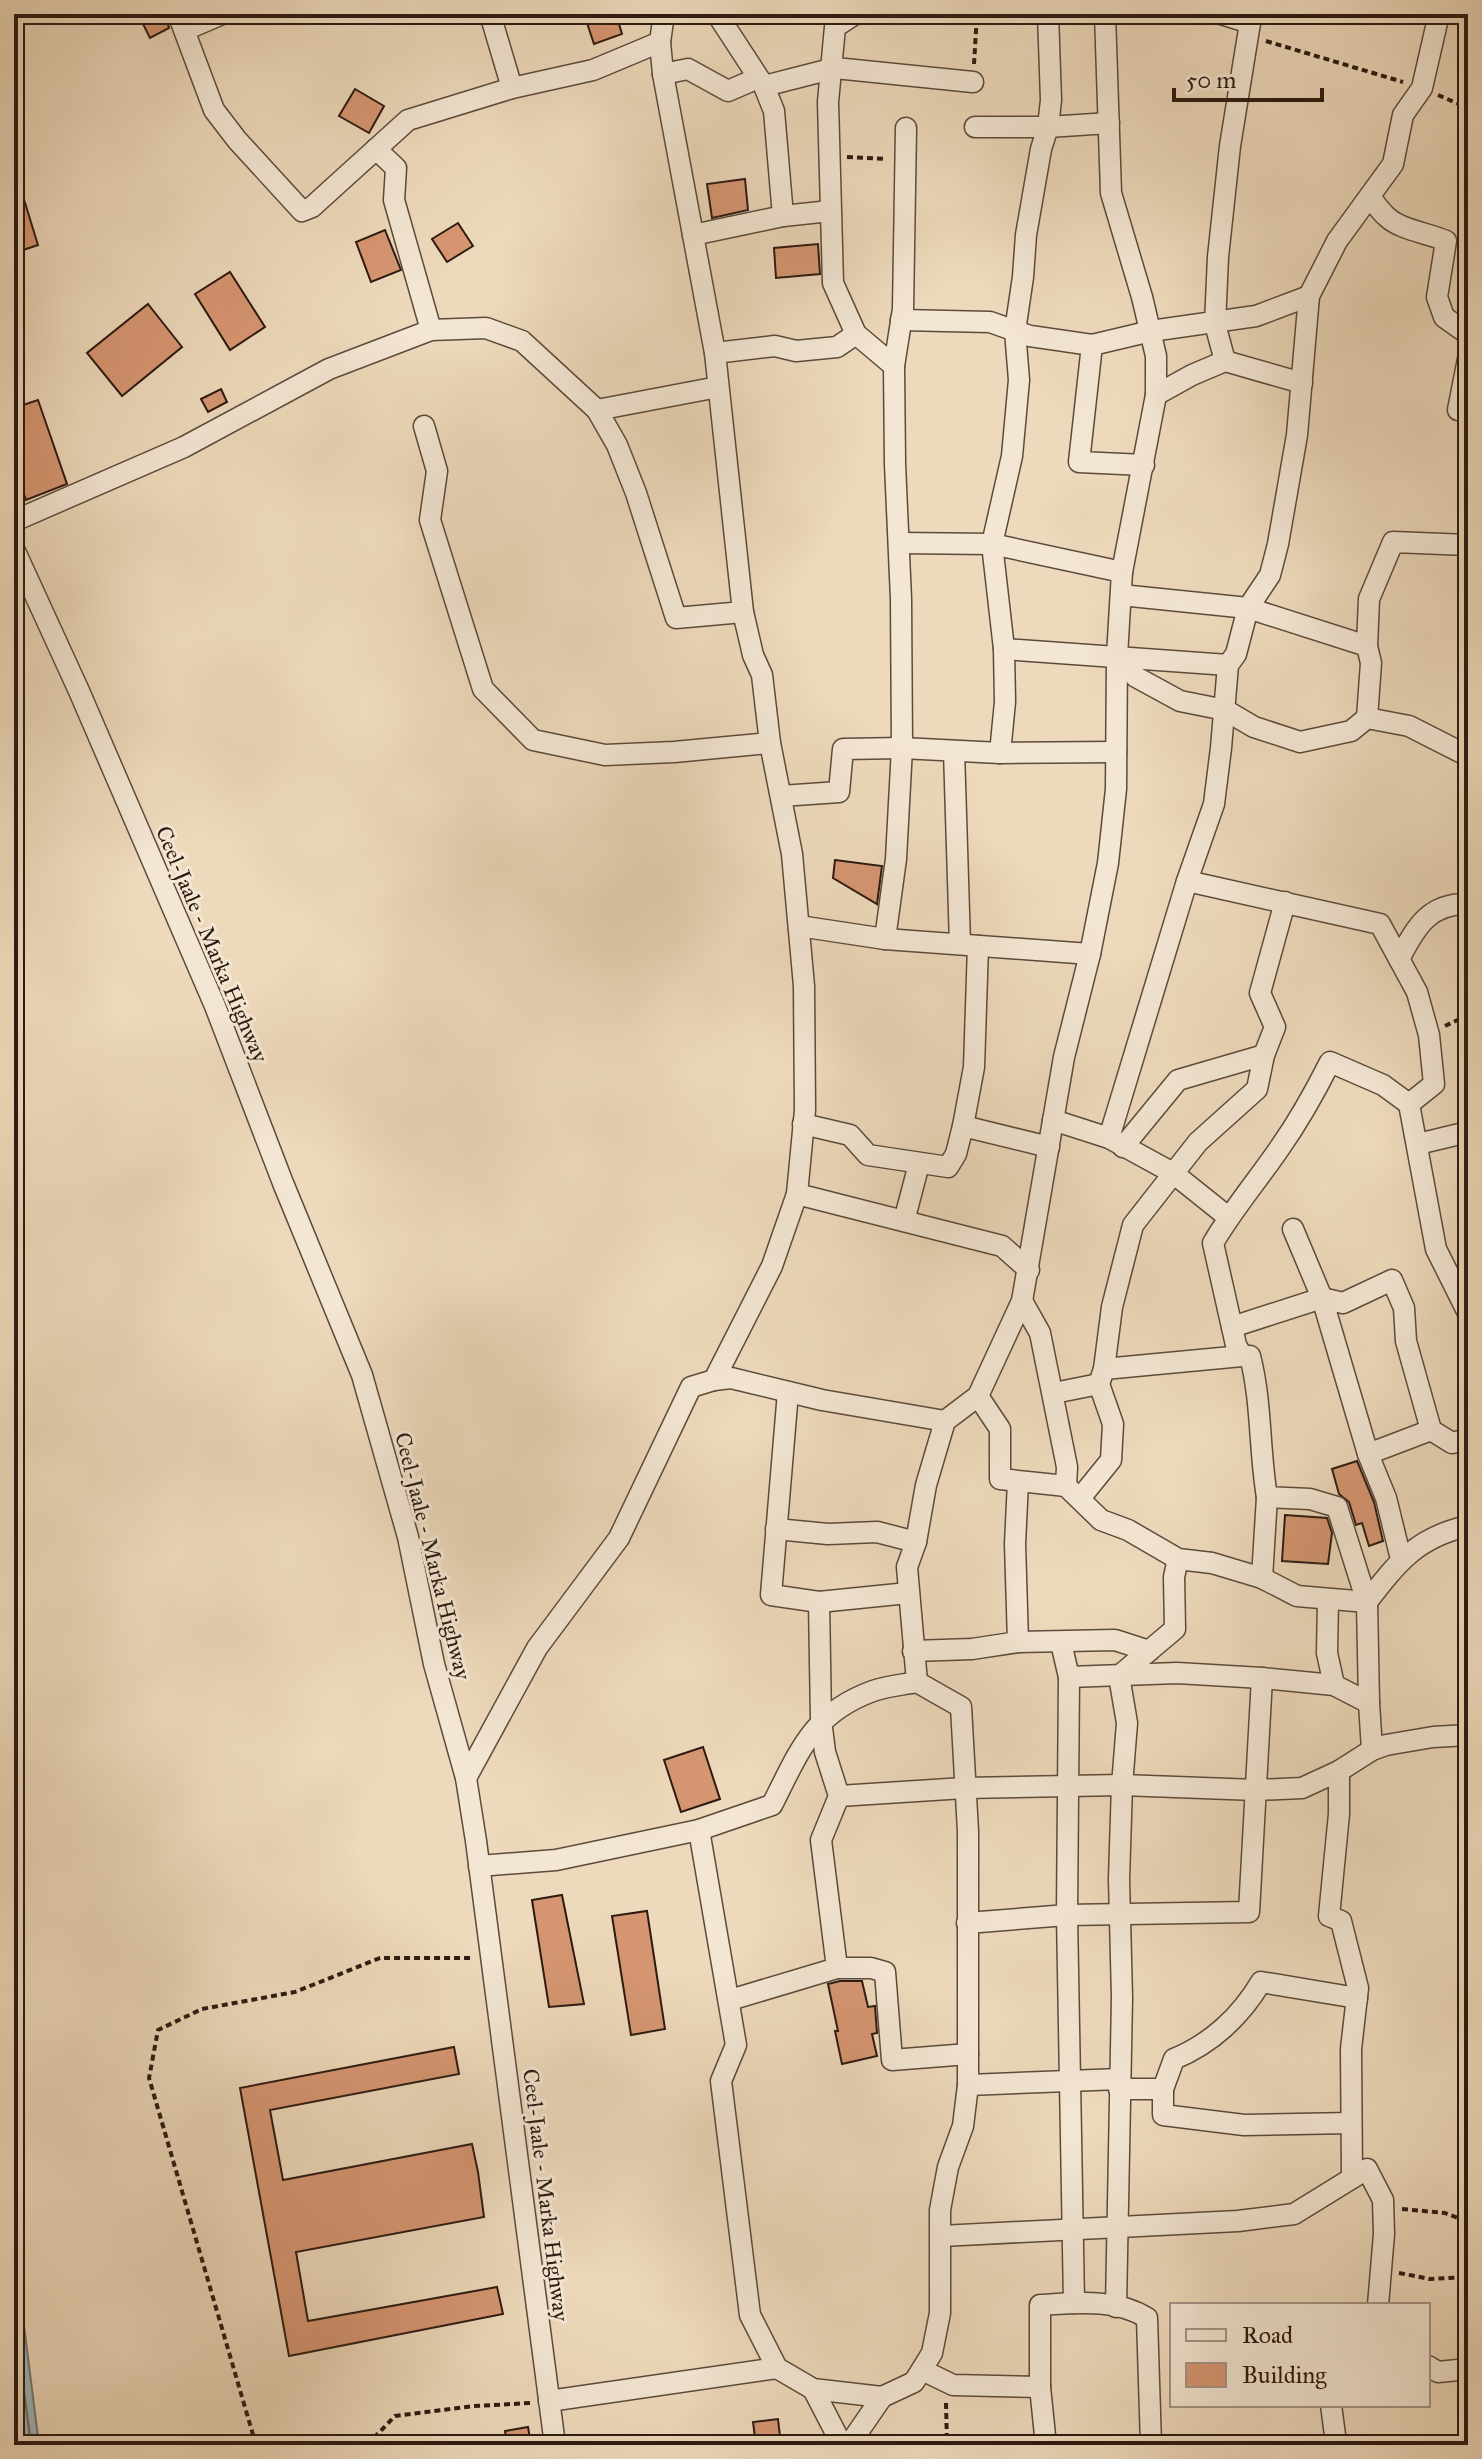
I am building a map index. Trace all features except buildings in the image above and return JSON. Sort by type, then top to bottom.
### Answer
[{"type":"street","points":[[222,14],[181,22],[214,110],[302,211],[312,207],[408,120],[512,88],[593,70],[660,42]]},
{"type":"street","points":[[490,14],[512,88]]},
{"type":"street","points":[[664,14],[660,42],[663,74],[715,353],[743,612],[753,655],[762,675],[770,743],[792,854],[804,986],[803,1124],[797,1194],[772,1266],[714,1380]]},
{"type":"street","points":[[717,14],[761,82],[774,111],[783,216]]},
{"type":"street","points":[[855,14],[835,27],[828,102],[833,283],[856,334],[894,366]]},
{"type":"street","points":[[1000,753],[1005,702],[1004,649],[992,544],[1012,456],[1019,380],[1015,331],[1026,235],[1051,100],[1048,14]]},
{"type":"street","points":[[917,1682],[907,1567],[916,1542],[926,1485],[945,1421],[978,1396],[1022,1301],[1064,1057],[1090,954],[1108,863],[1116,789],[1117,656],[1122,572],[1156,395],[1156,356],[1111,193],[1105,14]]},
{"type":"street","points":[[1221,14],[1251,24],[1230,146],[1218,257],[1215,324],[1225,361]]},
{"type":"street","points":[[1116,1142],[1187,881],[1214,804],[1228,665],[1236,654],[1248,608],[1270,575],[1278,544],[1297,435],[1309,296],[1337,241],[1393,164],[1403,115],[1422,88],[1439,14]]},
{"type":"street","points":[[663,74],[688,69],[728,91],[833,68],[973,82]]},
{"type":"street","points":[[975,127],[1109,123]]},
{"type":"street","points":[[885,939],[896,859],[902,748],[894,366],[901,320],[906,128]]},
{"type":"street","points":[[376,149],[396,168],[394,200],[431,330]]},
{"type":"street","points":[[1370,197],[1388,219],[1407,229],[1424,231],[1446,241],[1437,297],[1444,317],[1468,334]]},
{"type":"street","points":[[693,235],[783,216],[830,211]]},
{"type":"street","points":[[901,320],[990,322],[1030,336],[1092,345],[1151,331],[1256,316],[1309,296]]},
{"type":"street","points":[[14,521],[184,447],[329,369],[431,330],[486,328],[522,341],[597,410],[617,445],[636,493],[676,618],[743,612]]},
{"type":"street","points":[[715,353],[775,346],[796,351],[837,347],[856,334]]},
{"type":"street","points":[[1092,345],[1079,462],[1144,465]]},
{"type":"street","points":[[1468,359],[1458,410],[1468,412]]},
{"type":"street","points":[[1156,395],[1225,361],[1302,383]]},
{"type":"street","points":[[597,410],[718,387]]},
{"type":"street","points":[[424,426],[437,471],[430,520],[483,689],[533,740],[605,755],[770,743]]},
{"type":"street","points":[[1117,656],[1136,677],[1180,701],[1225,710],[1254,727],[1300,742],[1351,731],[1367,718],[1371,663],[1367,646],[1369,599],[1393,542],[1468,545]]},
{"type":"street","points":[[899,543],[992,544],[1122,572]]},
{"type":"street","name":"Ceel-Jaale - Marka Highway","points":[[14,549],[215,1006],[362,1375],[408,1537],[434,1664],[466,1778],[555,2445]]},
{"type":"street","points":[[1121,595],[1248,608],[1367,646]]},
{"type":"street","points":[[1004,649],[1228,665]]},
{"type":"street","points":[[1367,718],[1409,726],[1468,756]]},
{"type":"street","points":[[781,796],[839,792],[843,749],[1116,752]]},
{"type":"street","points":[[803,1124],[850,1135],[868,1155],[948,1167],[956,1154],[974,1067],[969,945],[954,751]]},
{"type":"street","points":[[1187,881],[1380,924],[1417,992],[1429,1035],[1434,1084],[1409,1104]]},
{"type":"street","points":[[1073,1492],[1111,1460],[1113,1424],[1102,1376],[1112,1307],[1133,1225],[1198,1142],[1257,1089],[1264,1055],[1275,1027],[1260,993],[1285,902]]},
{"type":"street","points":[[1399,959],[1419,924],[1451,904],[1468,904]]},
{"type":"street","points":[[799,926],[885,939],[1090,954]]},
{"type":"street","points":[[1116,1142],[1178,1080],[1264,1055]]},
{"type":"street","points":[[1242,1356],[1232,1327],[1213,1243],[1228,1217],[1280,1148],[1330,1062],[1383,1085],[1409,1104],[1436,1249],[1468,1313]]},
{"type":"street","points":[[1053,1120],[1116,1142],[1173,1173],[1228,1217]]},
{"type":"street","points":[[963,1126],[1049,1147]]},
{"type":"street","points":[[1418,1144],[1468,1132]]},
{"type":"street","points":[[904,1221],[919,1164]]},
{"type":"street","points":[[797,1194],[1002,1246],[1029,1270]]},
{"type":"street","points":[[1293,1229],[1322,1298],[1368,1454],[1386,1498],[1401,1559]]},
{"type":"street","points":[[1232,1327],[1322,1298],[1343,1303],[1392,1280],[1404,1308],[1406,1341],[1431,1430],[1452,1443],[1468,1439]]},
{"type":"street","points":[[1022,1301],[1040,1333],[1073,1492],[1101,1520],[1128,1530],[1178,1559],[1212,1563],[1262,1578],[1297,1596],[1367,1602]]},
{"type":"street","points":[[1054,1393],[1102,1376],[1250,1356],[1258,1389],[1262,1467],[1267,1497],[1262,1578]]},
{"type":"street","points":[[466,1778],[537,1648],[619,1538],[691,1387],[731,1378],[788,1392],[945,1421]]},
{"type":"street","points":[[788,1392],[771,1595],[819,1602],[908,1593]]},
{"type":"street","points":[[978,1396],[1000,1429],[1000,1479],[1073,1492]]},
{"type":"street","points":[[1368,1454],[1431,1430]]},
{"type":"street","points":[[1018,1482],[1015,1544],[1018,1642]]},
{"type":"street","points":[[1267,1497],[1310,1499],[1337,1507],[1367,1602],[1372,1750]]},
{"type":"street","points":[[1367,1602],[1401,1559],[1437,1535],[1468,1526]]},
{"type":"street","points":[[776,1529],[828,1534],[877,1532],[916,1542]]},
{"type":"street","points":[[1119,1676],[1175,1629],[1174,1577],[1178,1559]]},
{"type":"street","points":[[1328,1600],[1327,1653],[1334,1685]]},
{"type":"street","points":[[819,1602],[821,1720],[825,1752],[839,1796],[821,1840],[837,1968]]},
{"type":"street","points":[[913,1651],[972,1649],[1018,1642],[1115,1640],[1149,1651]]},
{"type":"street","points":[[1061,1643],[1069,1677],[1067,1915],[1074,2303]]},
{"type":"street","points":[[1069,1677],[1177,1673],[1262,1678],[1334,1685],[1369,1703]]},
{"type":"street","points":[[1116,2307],[1122,1998],[1119,1913],[1127,1723],[1119,1676]]},
{"type":"street","points":[[967,1923],[1067,1915],[1249,1912],[1262,1678]]},
{"type":"street","points":[[479,1866],[556,1860],[699,1830],[772,1805],[795,1760],[821,1720],[834,1709],[875,1690],[917,1682],[961,1707],[968,1831],[968,2085],[963,2126],[945,2182],[940,2210],[940,2313],[932,2353],[914,2382],[882,2397],[849,2445]]},
{"type":"street","points":[[839,1796],[964,1788],[1122,1785],[1256,1790],[1302,1788],[1339,1771],[1372,1750],[1433,1737],[1468,1735]]},
{"type":"street","points":[[1339,1771],[1339,1814],[1329,1916],[1341,1921],[1358,1988],[1351,2049],[1352,2178]]},
{"type":"street","points":[[699,1830],[736,2045],[721,2081],[750,2315],[777,2368],[813,2389],[882,2397]]},
{"type":"street","points":[[730,2000],[837,1968],[871,1968],[885,1972],[892,2060],[968,2054]]},
{"type":"street","points":[[1351,2123],[1244,2125],[1163,2115],[1163,2089],[1174,2059],[1195,2051],[1222,2029],[1246,2007],[1261,1982],[1357,1998]]},
{"type":"street","points":[[968,2085],[1070,2081],[1163,2089]]},
{"type":"street","points":[[941,2236],[1238,2221],[1294,2214],[1367,2169],[1383,2200],[1378,2303]]},
{"type":"street","points":[[1046,2445],[1040,2387],[1040,2305],[1074,2303],[1106,2304],[1137,2312],[1147,2318],[1151,2445]]},
{"type":"street","points":[[1430,2367],[1438,2372],[1468,2369]]},
{"type":"street","points":[[549,2401],[777,2368]]},
{"type":"street","points":[[922,2370],[953,2385],[1040,2387]]},
{"type":"street","points":[[813,2389],[842,2445]]},
{"type":"street","points":[[1329,2445],[1336,2443],[1331,2407]]},
{"type":"path","points":[[1251,24],[1468,108]]},
{"type":"path","points":[[256,2445],[149,2078],[158,2030],[202,2009],[295,1992],[380,1958],[491,1958]]},
{"type":"path","points":[[1383,2208],[1445,2213],[1468,2222]]},
{"type":"path","points":[[1382,2270],[1430,2279],[1468,2277]]},
{"type":"path","points":[[946,2382],[947,2445]]},
{"type":"path","points":[[367,2445],[395,2416],[549,2401]]},
{"type":"path","points":[[1354,2445],[1401,2436],[1450,2436],[1458,2445]]},
{"type":"water","points":[[14,2251],[15,2254],[39,2445],[14,2445]]}]
